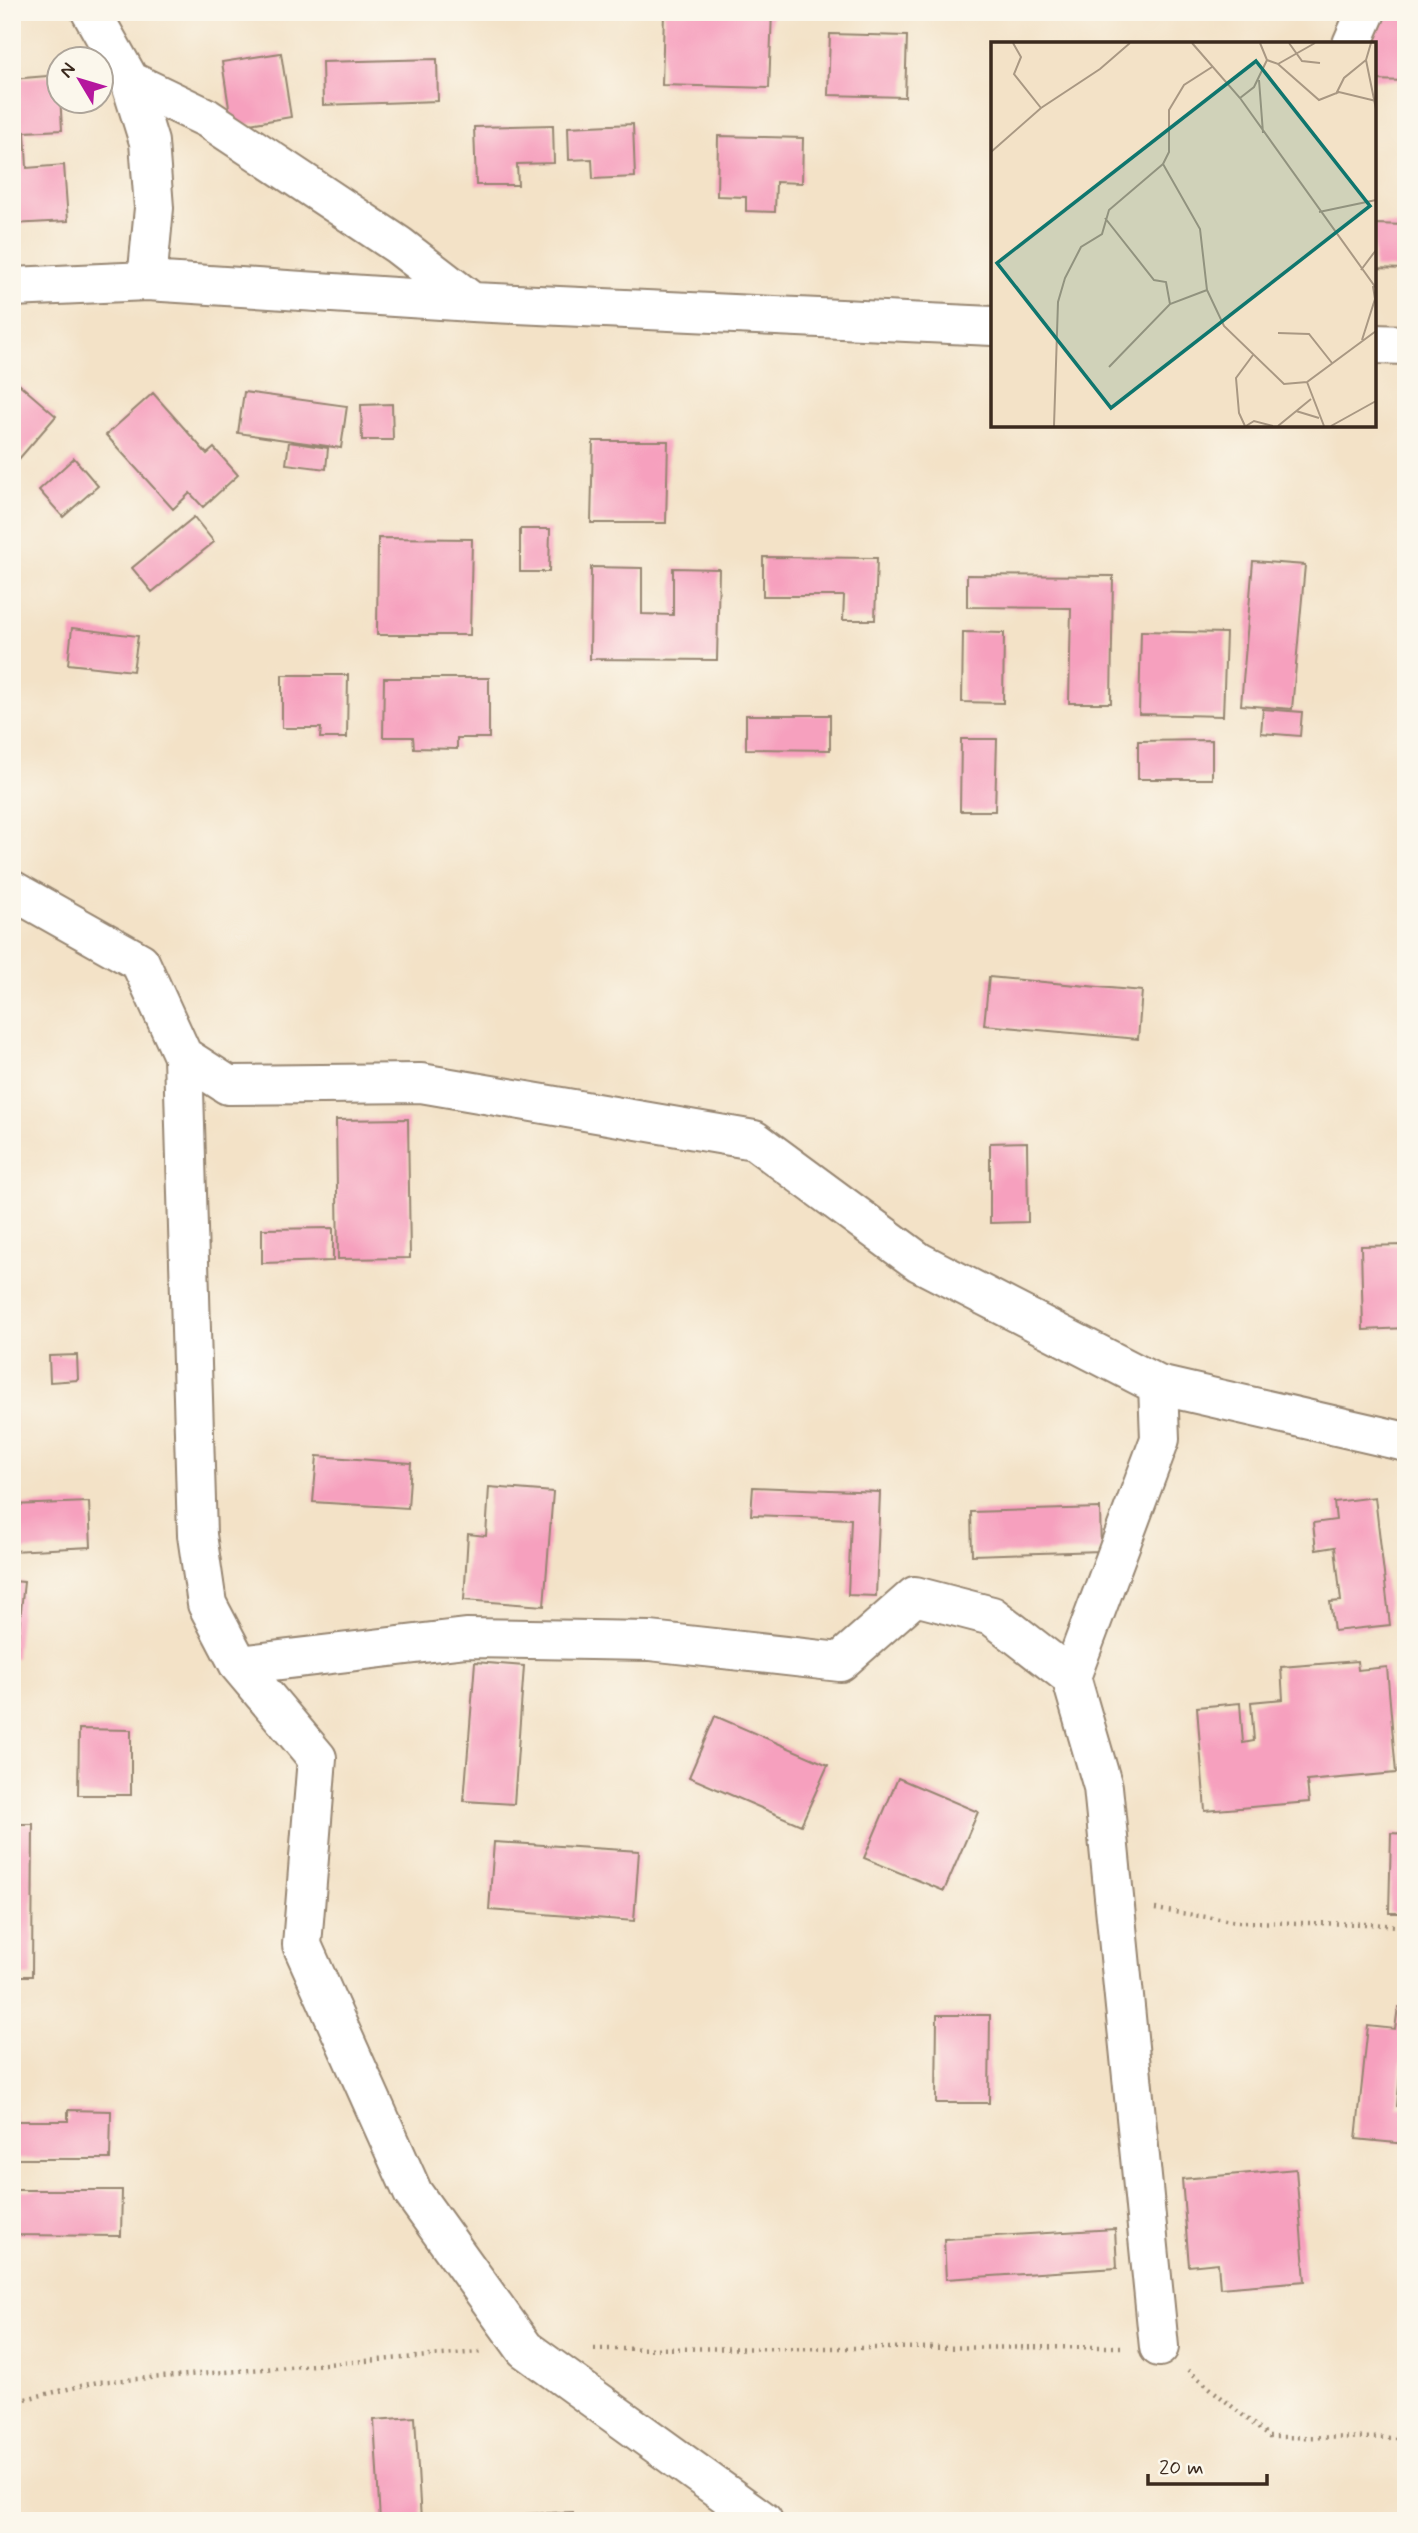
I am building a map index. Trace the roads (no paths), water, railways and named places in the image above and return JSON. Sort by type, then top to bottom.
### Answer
[{"type":"street","points":[[91,12],[130,81],[149,142],[154,208],[147,281]]},
{"type":"street","points":[[1353,42],[1366,12]]},
{"type":"street","points":[[130,81],[208,118],[398,245],[472,302]]},
{"type":"street","points":[[12,287],[147,281],[472,302],[991,326]]},
{"type":"street","points":[[1376,344],[1406,345]]},
{"type":"street","points":[[12,890],[140,962],[183,1056],[197,1535],[207,1604],[239,1665],[317,1758],[302,1945],[413,2193],[525,2349],[763,2521]]},
{"type":"street","points":[[183,1056],[228,1085],[421,1083],[754,1140],[919,1262],[1158,1385],[1406,1442]]},
{"type":"street","points":[[1071,1677],[1160,1438],[1158,1385]]},
{"type":"street","points":[[239,1665],[466,1638],[650,1641],[840,1662],[915,1596],[992,1616],[1071,1677],[1103,1787],[1159,2347]]}]
